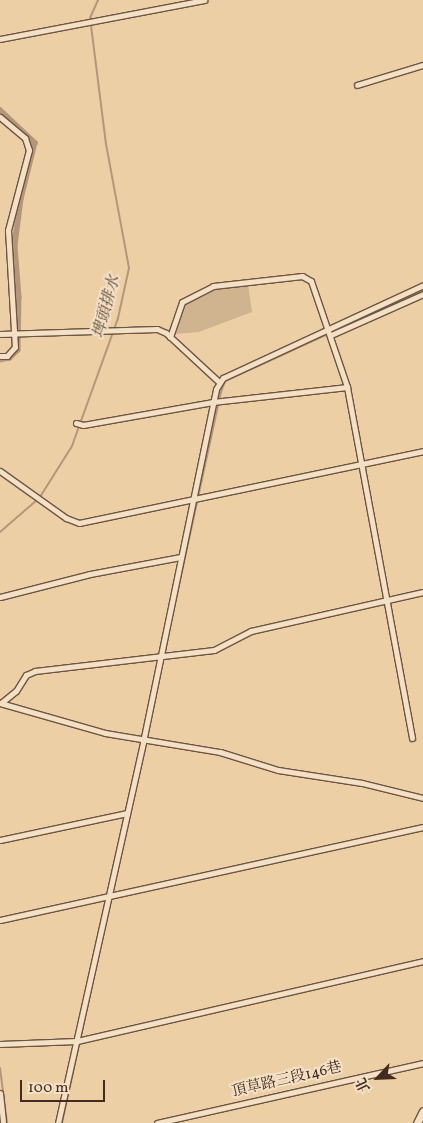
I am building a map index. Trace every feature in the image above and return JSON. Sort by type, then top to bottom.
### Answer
[{"type":"street","points":[[0,39],[204,0]]},
{"type":"street","points":[[357,85],[423,65]]},
{"type":"street","points":[[0,117],[25,138],[29,150],[8,230],[15,333],[13,351],[0,356]]},
{"type":"street","points":[[170,337],[182,302],[213,286],[302,276],[311,281],[330,332],[347,387],[389,600],[412,738]]},
{"type":"street","points":[[330,332],[423,285]]},
{"type":"street","points":[[58,1123],[143,742],[180,557],[213,402],[219,382],[330,332],[423,294]]},
{"type":"street","points":[[0,334],[157,329],[170,337],[219,382]]},
{"type":"street","points":[[76,423],[83,425],[213,402],[347,387]]},
{"type":"street","points":[[0,471],[66,518],[79,523],[423,451]]},
{"type":"street","points":[[0,597],[90,574],[180,557]]},
{"type":"street","points":[[1,703],[16,691],[26,674],[35,671],[161,659],[214,650],[251,631],[423,592]]},
{"type":"street","points":[[1,703],[143,742],[220,752],[278,770],[362,783],[423,798]]},
{"type":"street","points":[[0,840],[127,813]]},
{"type":"street","points":[[0,920],[108,898],[423,827]]},
{"type":"street","points":[[0,1044],[77,1041],[423,961]]},
{"type":"street","name":"頂草路三段146巷","points":[[157,1123],[423,1063]]},
{"type":"street","points":[[0,1093],[3,1123]]},
{"type":"street","points":[[417,1123],[423,1111]]},
{"type":"shaded area","points":[[248,284],[252,312],[199,332],[176,334],[186,301],[207,290]]},
{"type":"waterway","name":"埤頭排水","points":[[40,497],[72,446],[118,318],[129,268],[106,144],[90,18],[98,0]]},
{"type":"waterway","points":[[0,110],[35,143],[21,199],[15,246],[19,297],[18,350],[10,358],[0,360]]},
{"type":"waterway","points":[[341,328],[423,290]]},
{"type":"waterway","points":[[62,1123],[221,392],[225,381],[328,334]]},
{"type":"waterway","name":"埤頭排水","points":[[0,532],[37,500]]},
{"type":"waterway","points":[[0,1068],[7,1123]]}]
